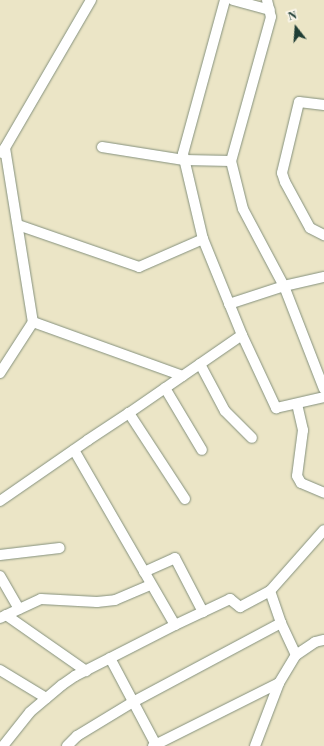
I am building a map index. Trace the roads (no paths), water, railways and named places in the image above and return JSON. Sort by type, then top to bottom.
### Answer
[{"type":"street","points":[[0,373],[33,322],[18,225],[2,152],[91,0]]},
{"type":"street","points":[[225,0],[183,154],[203,239],[242,335],[276,408],[324,397]]},
{"type":"street","points":[[233,0],[268,5],[271,17],[231,161],[243,209],[284,286],[324,389]]},
{"type":"street","points":[[324,105],[299,102],[282,173],[285,182],[310,228],[324,235]]},
{"type":"street","points":[[102,148],[184,160],[231,161]]},
{"type":"street","points":[[18,225],[139,267],[203,239]]},
{"type":"street","points":[[229,304],[284,286],[324,277]]},
{"type":"street","points":[[33,322],[182,376]]},
{"type":"street","points":[[0,501],[242,335]]},
{"type":"street","points":[[200,364],[225,411],[252,438]]},
{"type":"street","points":[[165,388],[202,450]]},
{"type":"street","points":[[297,404],[303,430],[297,476],[301,483],[324,493]]},
{"type":"street","points":[[129,413],[185,499]]},
{"type":"street","points":[[74,450],[175,625]]},
{"type":"street","points":[[3,746],[26,717],[46,698],[62,685],[86,671],[175,625],[230,599],[240,607],[270,591],[324,530]]},
{"type":"street","points":[[0,555],[60,548]]},
{"type":"street","points":[[144,572],[175,558],[203,612]]},
{"type":"street","points":[[0,576],[19,609]]},
{"type":"street","points":[[3,617],[41,599],[97,602],[115,600],[151,585]]},
{"type":"street","points":[[270,591],[281,623],[296,655]]},
{"type":"street","points":[[3,617],[86,671]]},
{"type":"street","points":[[67,746],[77,736],[133,702],[281,623]]},
{"type":"street","points":[[255,746],[279,683],[296,655],[315,642],[324,640]]},
{"type":"street","points":[[110,658],[155,745],[279,683]]},
{"type":"street","points":[[0,670],[46,698]]}]
